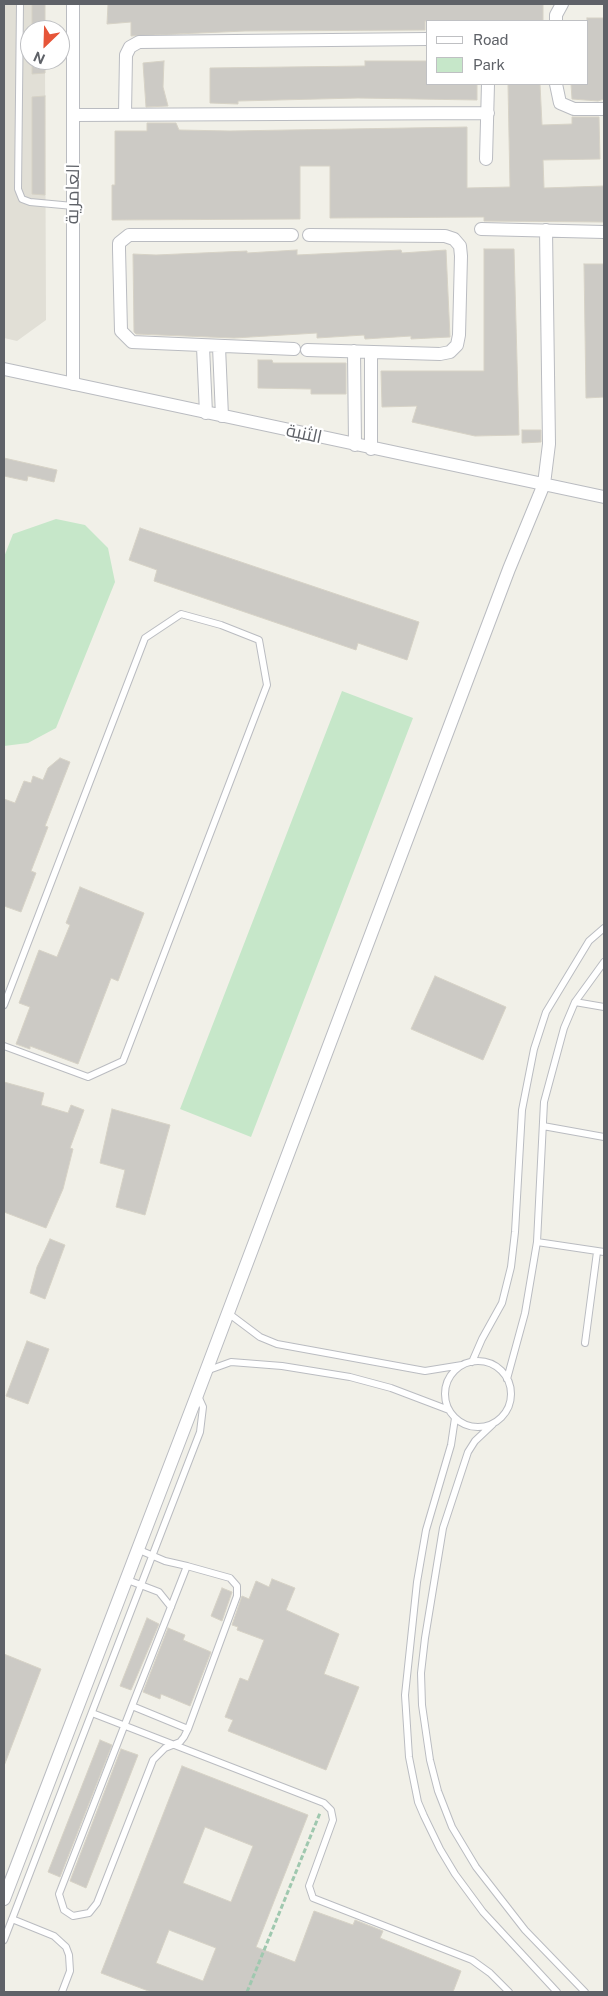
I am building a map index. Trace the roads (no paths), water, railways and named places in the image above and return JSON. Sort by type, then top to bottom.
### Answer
[{"type":"street","name":"العامرية","points":[[73,4],[73,384]]},
{"type":"street","points":[[556,20],[556,15],[562,4]]},
{"type":"street","points":[[125,114],[126,55],[130,47],[138,42],[426,39]]},
{"type":"street","points":[[486,159],[488,85]]},
{"type":"street","points":[[556,85],[560,102],[574,109],[604,109]]},
{"type":"street","points":[[74,115],[488,113]]},
{"type":"street","points":[[481,229],[604,232]]},
{"type":"street","points":[[4,1899],[506,578],[544,484],[548,444],[546,230]]},
{"type":"street","points":[[292,235],[129,235],[123,238],[119,243],[119,249],[122,331],[125,338],[132,342],[140,343],[203,347],[440,354],[450,352],[457,345],[460,246],[454,239],[446,236],[309,235]]},
{"type":"street","points":[[203,347],[206,413]]},
{"type":"street","points":[[219,347],[222,416]]},
{"type":"street","points":[[354,351],[355,445]]},
{"type":"street","points":[[371,352],[371,449]]},
{"type":"street","name":"الثنية","points":[[4,369],[371,449],[604,497]]},
{"type":"lane","points":[[20,4],[18,189],[22,199],[30,202],[73,206]]},
{"type":"lane","points":[[4,1005],[145,638],[181,614],[221,624],[259,640],[267,685],[123,1061],[88,1077],[4,1046]]},
{"type":"lane","points":[[472,1362],[482,1338],[502,1303],[511,1267],[515,1232],[522,1110],[534,1049],[546,1012],[589,941],[604,928]]},
{"type":"lane","points":[[585,1992],[525,1930],[502,1903],[466,1852],[446,1812],[430,1760],[422,1705],[422,1673],[425,1638],[441,1543],[468,1452],[475,1441],[502,1417],[510,1399],[507,1379],[525,1313],[537,1242],[544,1102],[564,1028],[575,1002],[604,962]]},
{"type":"lane","points":[[575,1002],[604,1007]]},
{"type":"lane","points":[[543,1126],[604,1137]]},
{"type":"lane","points":[[537,1242],[604,1252]]},
{"type":"lane","points":[[585,1343],[597,1252]]},
{"type":"lane","points":[[227,1313],[260,1337],[278,1344],[425,1371],[472,1362],[492,1365],[507,1379]]},
{"type":"lane","points":[[205,1372],[231,1362],[282,1366],[350,1377],[391,1388],[449,1410]]},
{"type":"lane","points":[[462,1365],[454,1372],[445,1390],[449,1410],[455,1418],[473,1427],[484,1427],[494,1424]]},
{"type":"lane","points":[[4,1940],[153,1556],[202,1424],[203,1407],[197,1395]]},
{"type":"lane","points":[[455,1418],[451,1445],[426,1530],[416,1582],[406,1686],[409,1757],[418,1802],[455,1874],[483,1912],[557,1992]]},
{"type":"lane","points":[[137,1549],[153,1556],[230,1578],[234,1581],[238,1591],[184,1737],[174,1745],[165,1748],[153,1760],[93,1910],[84,1916],[73,1916],[64,1910],[59,1894],[186,1566]]},
{"type":"lane","points":[[125,1579],[159,1592],[171,1607]]},
{"type":"lane","points":[[132,1706],[188,1729]]},
{"type":"lane","points":[[92,1713],[324,1803],[331,1810],[333,1820],[310,1886],[313,1898],[472,1960],[490,1973],[509,1992]]},
{"type":"lane","points":[[12,1919],[54,1936],[66,1948],[69,1955],[70,1972],[62,1992]]}]
